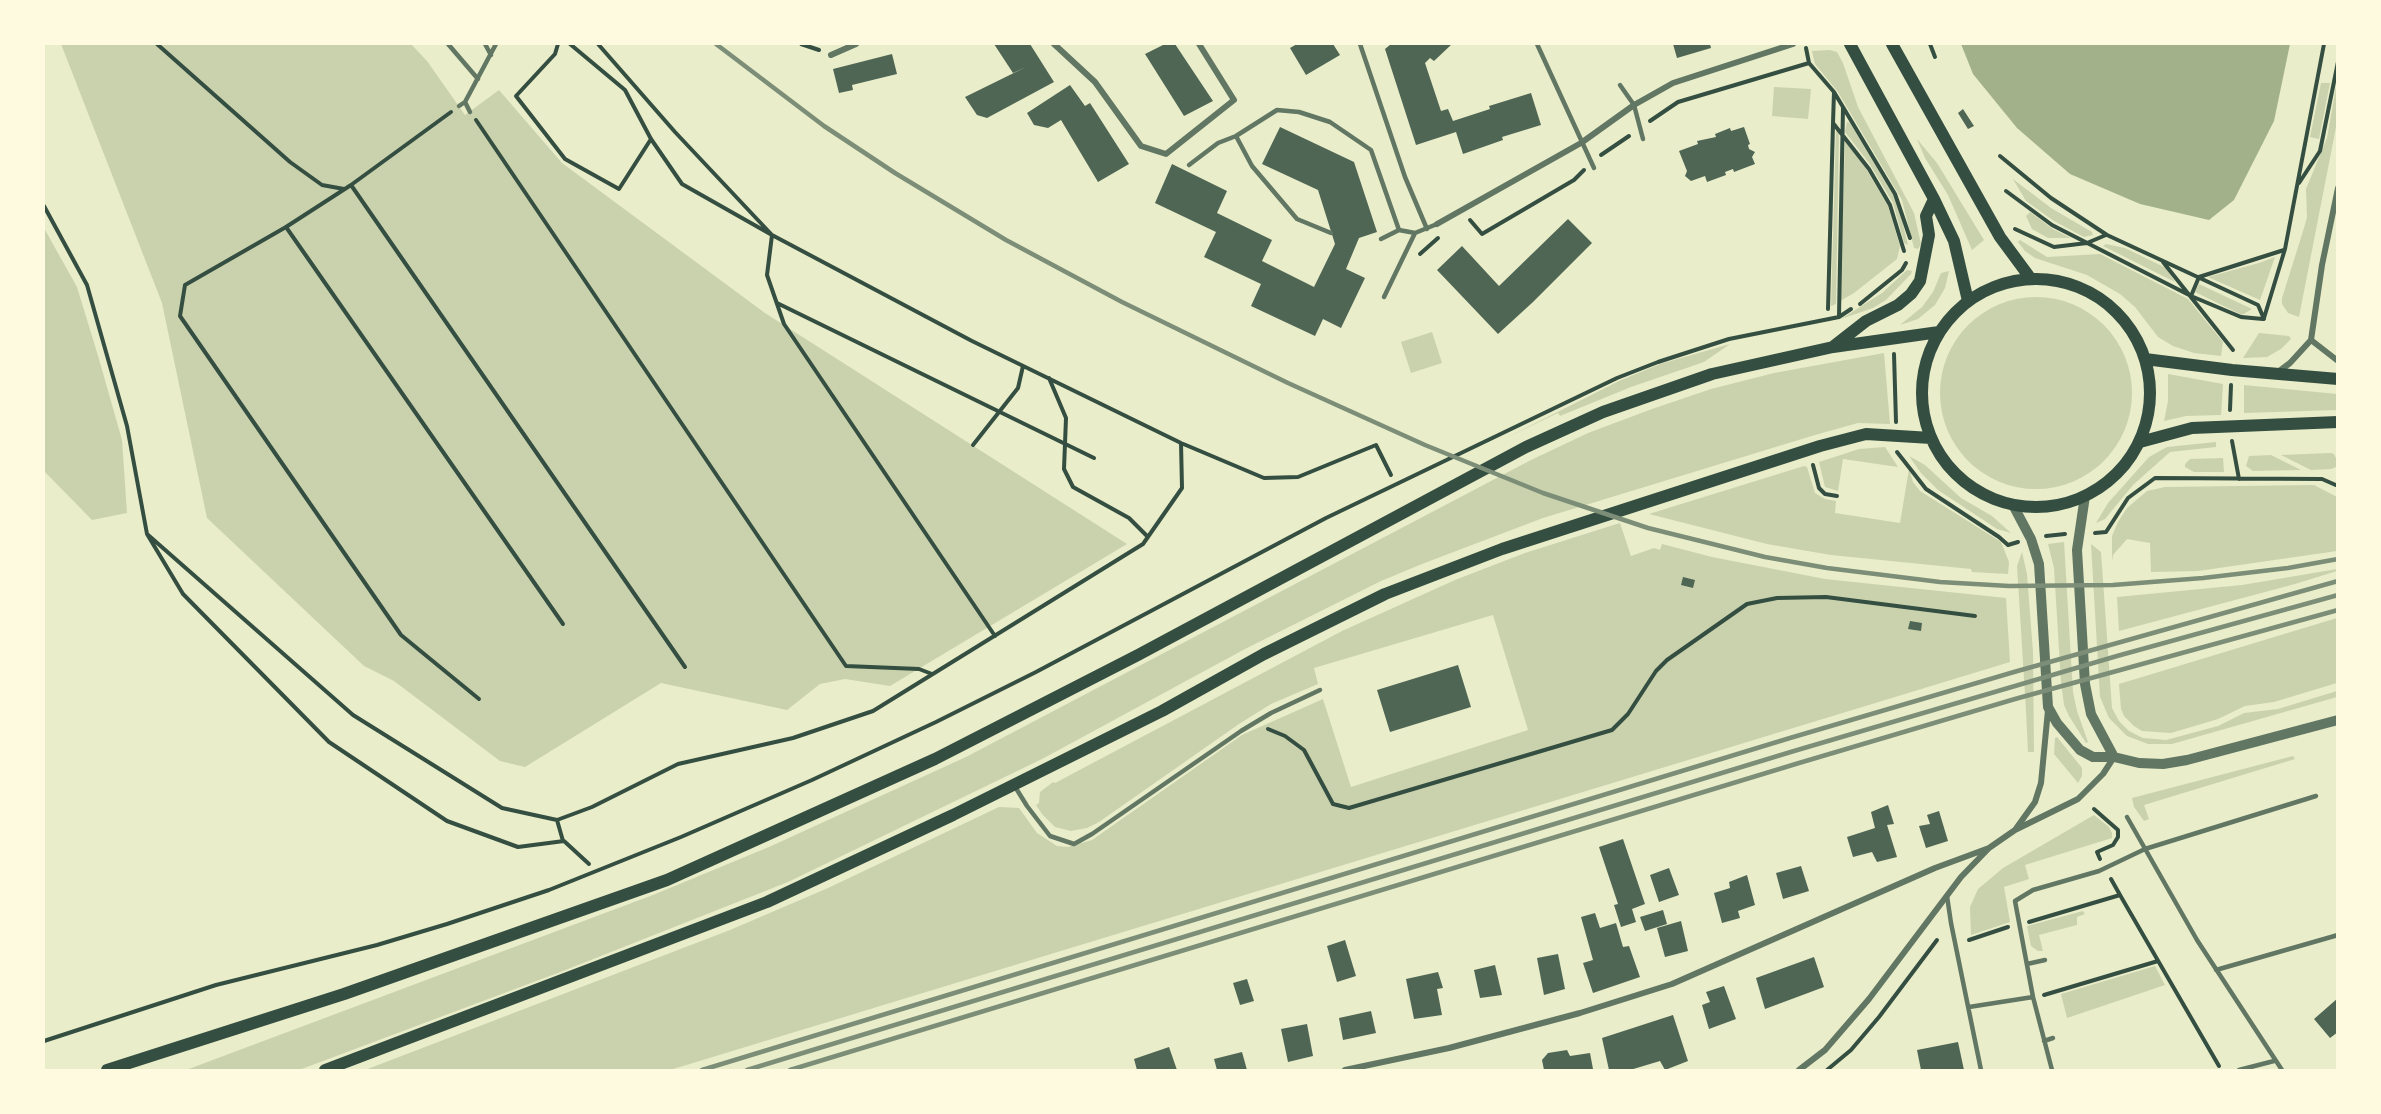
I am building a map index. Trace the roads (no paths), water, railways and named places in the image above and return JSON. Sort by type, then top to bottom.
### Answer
[{"type":"main road","points":[[1850,44],[1934,199],[1953,241],[1968,301]]},
{"type":"main road","points":[[1892,44],[1994,227],[2031,279]]},
{"type":"main road","points":[[1833,347],[1866,321],[1898,305],[1911,294],[1920,280],[1929,235],[1926,216],[1934,199]]},
{"type":"main road","points":[[2031,279],[2061,281],[2089,292],[2114,309],[2133,332],[2145,359],[2150,380],[2147,422],[2140,441],[2126,464],[2107,483],[2085,496],[2062,504],[2046,506],[2013,505],[1979,492],[1951,469],[1931,438],[1923,411],[1922,384],[1928,357],[1939,332],[1952,315],[1968,301],[1998,286],[2031,279]]},
{"type":"main road","points":[[107,1071],[344,994],[667,880],[935,759],[1138,655],[1369,530],[1565,428],[1603,412],[1712,374],[1833,347],[1939,332]]},
{"type":"main road","points":[[2145,359],[2337,379]]},
{"type":"main road","points":[[2140,441],[2192,429],[2337,422]]},
{"type":"main road","points":[[324,1071],[767,902],[1014,785],[1162,711],[1264,654],[1385,594],[1502,549],[1808,450],[1866,434],[1931,438]]},
{"type":"street","points":[[831,55],[856,44]]},
{"type":"street","points":[[1054,44],[1095,82],[1141,146],[1166,154],[1234,100],[1199,44]]},
{"type":"street","points":[[1437,224],[1581,143],[1635,105],[1673,83],[1779,45],[1793,44]]},
{"type":"street","points":[[2276,374],[2290,363],[2311,340],[2322,265],[2337,188]]},
{"type":"street","points":[[2311,340],[2337,361]]},
{"type":"street","points":[[2085,496],[2077,550],[2085,684],[2091,714],[2114,758]]},
{"type":"street","points":[[2013,505],[2036,552],[2039,564],[2048,707],[2041,783],[2035,802],[2015,830]]},
{"type":"street","points":[[2048,707],[2057,723],[2080,750],[2093,757],[2114,758],[2139,764],[2175,762],[2337,720]]},
{"type":"street","points":[[1799,1071],[1826,1050],[1869,999],[1961,877],[1989,848],[2015,830],[2078,799],[2103,774],[2114,758]]},
{"type":"street","points":[[1345,1071],[1471,1042],[1580,1013],[1672,984],[1935,868],[1989,848]]},
{"type":"lane","points":[[448,44],[478,79]]},
{"type":"lane","points":[[485,44],[491,55]]},
{"type":"lane","points":[[459,106],[465,102],[496,44]]},
{"type":"lane","points":[[1360,44],[1406,177],[1427,229]]},
{"type":"lane","points":[[1537,44],[1594,168]]},
{"type":"lane","points":[[1620,85],[1635,105],[1644,139]]},
{"type":"lane","points":[[465,102],[470,112]]},
{"type":"lane","points":[[1189,165],[1218,143],[1236,136],[1277,110],[1299,112],[1330,122],[1371,150],[1399,230]]},
{"type":"lane","points":[[1236,136],[1252,165],[1297,219],[1331,232]]},
{"type":"lane","points":[[1381,239],[1399,230],[1415,233],[1437,224]]},
{"type":"lane","points":[[1384,297],[1415,233]]},
{"type":"lane","points":[[1014,785],[1050,836],[1074,844],[1092,834],[1241,731],[1271,713],[1320,690]]},
{"type":"lane","points":[[2052,1071],[2033,997],[2015,902],[2033,890],[2099,871],[2145,849],[2316,796]]},
{"type":"lane","points":[[2127,817],[2216,970],[2282,1071]]},
{"type":"lane","points":[[1947,896],[1981,1071]]},
{"type":"lane","points":[[2216,970],[2337,935]]},
{"type":"lane","points":[[2027,964],[2046,960]]},
{"type":"lane","points":[[1969,1007],[2033,997]]},
{"type":"lane","points":[[2044,1041],[2053,1038]]},
{"type":"lane","points":[[2239,1071],[2274,1061]]},
{"type":"railway","points":[[716,44],[824,126],[895,173],[1006,240],[1122,302],[1288,383],[1425,445],[1543,493],[1648,528],[1765,557],[1827,568],[1940,582],[2009,586],[2113,585],[2203,578],[2288,568],[2338,559]]},
{"type":"railway","points":[[702,1070],[1790,738],[2338,581]]},
{"type":"railway","points":[[747,1070],[1794,751],[2117,656],[2338,595]]},
{"type":"railway","points":[[790,1070],[1799,763],[2015,699],[2338,610]]}]
